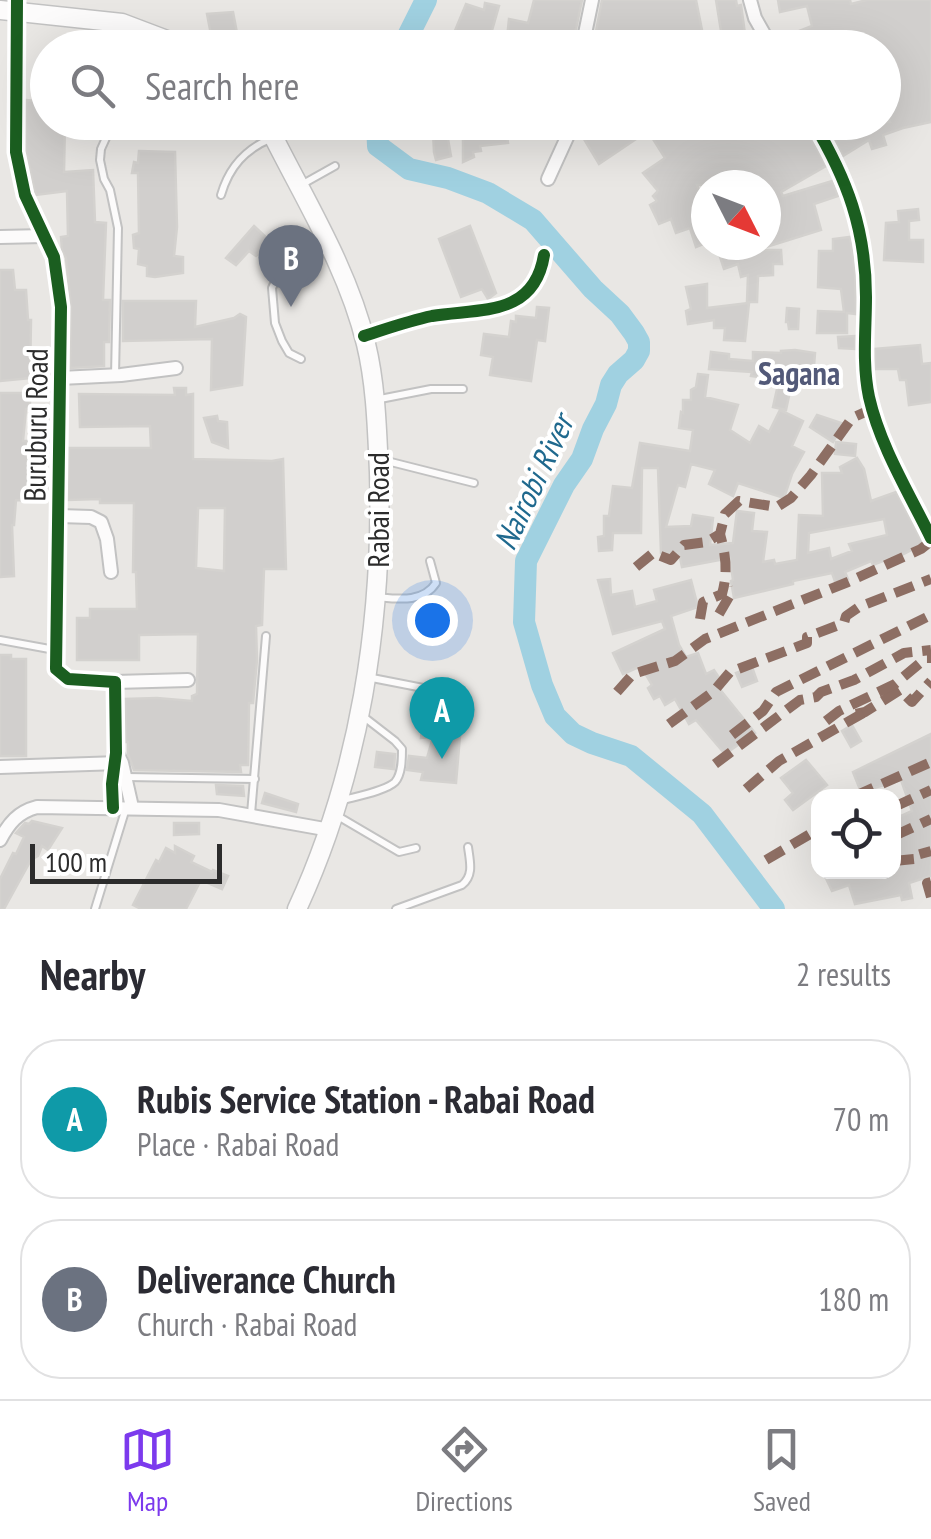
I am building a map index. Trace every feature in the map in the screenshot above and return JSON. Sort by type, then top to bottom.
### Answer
[{"type":"main road","points":[[11,7],[122,23],[135,30]]},
{"type":"main road","name":"Rabai Road","points":[[275,140],[330,249],[364,336],[374,400],[380,505],[367,677],[334,815],[297,909]]},
{"type":"street","points":[[586,30],[592,0]]},
{"type":"street","points":[[750,0],[762,30]]},
{"type":"street","name":"Buruburu Road","points":[[11,7],[16,152],[24,195],[54,257],[61,307],[56,650]]},
{"type":"street","points":[[548,180],[566,140]]},
{"type":"street","points":[[823,140],[838,166],[860,229],[865,259],[868,392],[875,417],[931,538]]},
{"type":"street","points":[[0,237],[44,236]]},
{"type":"street","points":[[364,336],[426,317],[501,308],[536,280],[544,255]]},
{"type":"street","points":[[60,378],[176,368]]},
{"type":"street","points":[[59,516],[91,517],[101,522],[111,572]]},
{"type":"street","points":[[56,650],[56,669],[68,679],[188,680]]},
{"type":"street","points":[[115,682],[124,807]]},
{"type":"street","points":[[0,766],[119,764]]},
{"type":"street","points":[[0,840],[13,819],[24,810],[37,807],[334,815]]},
{"type":"lane","points":[[106,140],[100,160],[118,228],[116,376]]},
{"type":"lane","points":[[221,196],[234,165],[262,140]]},
{"type":"lane","points":[[299,186],[335,166]]},
{"type":"lane","points":[[301,358],[289,352],[282,341],[272,288],[280,270],[293,261],[330,249]]},
{"type":"lane","points":[[374,400],[431,389],[462,389]]},
{"type":"lane","points":[[378,458],[474,483]]},
{"type":"lane","points":[[376,596],[402,600],[426,595],[436,583],[430,561]]},
{"type":"lane","points":[[251,815],[266,636]]},
{"type":"lane","points":[[0,640],[56,650]]},
{"type":"lane","points":[[367,677],[464,696]]},
{"type":"lane","points":[[334,815],[394,782],[399,773],[402,750],[396,741],[359,713]]},
{"type":"lane","points":[[119,764],[255,778]]},
{"type":"lane","points":[[95,909],[124,807]]},
{"type":"lane","points":[[334,815],[399,852],[416,848]]},
{"type":"lane","points":[[396,909],[468,880],[468,847]]},
{"type":"building","points":[[534,0],[582,0],[576,30],[508,30],[509,19],[528,23]]},
{"type":"building","points":[[602,0],[696,0],[702,30],[596,30]]},
{"type":"building","points":[[716,0],[736,0],[737,6],[741,5],[744,30],[721,30]]},
{"type":"building","points":[[778,0],[850,0],[851,4],[867,0],[931,0],[931,122],[901,129],[901,30],[802,30],[812,26],[807,6],[780,12]]},
{"type":"building","points":[[485,3],[499,6],[492,30],[455,30],[466,4],[484,10]]},
{"type":"building","points":[[233,12],[236,30],[210,30],[207,14]]},
{"type":"building","points":[[26,100],[30,100],[30,140],[65,140],[64,172],[93,170],[95,222],[106,223],[103,300],[110,300],[104,366],[70,368],[71,307],[61,237],[68,236],[67,191],[36,195],[26,151]]},
{"type":"building","points":[[433,140],[448,140],[451,156],[436,160]]},
{"type":"building","points":[[463,140],[508,140],[508,143],[480,146],[481,151],[473,152],[474,157],[463,162]]},
{"type":"building","points":[[585,140],[635,140],[599,164]]},
{"type":"building","points":[[654,140],[812,140],[826,166],[781,192],[781,170],[691,170],[691,231],[690,228],[676,233],[671,219],[659,224],[650,205],[657,201],[653,196],[658,191],[643,173],[665,158]]},
{"type":"building","points":[[835,140],[869,140],[843,156]]},
{"type":"building","points":[[869,140],[884,140],[886,145],[872,149]]},
{"type":"building","points":[[139,151],[175,152],[174,256],[183,257],[183,273],[147,276],[147,266],[138,264],[139,249],[134,248],[133,235],[139,233],[138,173],[132,173]]},
{"type":"building","points":[[832,181],[838,196],[814,204],[821,230],[781,242],[781,192],[783,196]]},
{"type":"building","points":[[918,209],[919,220],[909,221],[909,240],[923,240],[923,262],[884,260],[886,223],[899,222],[898,211]]},
{"type":"building","points":[[254,226],[272,243],[256,256],[249,251],[236,265],[226,258]]},
{"type":"building","points":[[470,226],[496,293],[488,299],[482,289],[461,297],[439,239]]},
{"type":"building","points":[[850,237],[856,314],[847,313],[847,333],[817,333],[818,311],[844,312],[841,289],[818,287],[819,251],[833,251],[833,239]]},
{"type":"building","points":[[781,250],[782,264],[773,264],[773,275],[758,276],[757,302],[747,302],[748,275],[741,277],[738,264],[724,269],[721,260],[781,260]]},
{"type":"building","points":[[0,270],[13,270],[15,290],[26,290],[31,320],[30,378],[0,381]]},
{"type":"building","points":[[707,284],[707,308],[749,303],[745,341],[724,340],[725,328],[714,328],[714,320],[688,324],[686,311],[691,309],[686,287]]},
{"type":"building","points":[[123,301],[196,301],[195,327],[240,314],[246,317],[242,385],[211,390],[212,339],[123,341]]},
{"type":"building","points":[[537,307],[549,308],[545,341],[537,340],[531,381],[490,375],[493,357],[481,355],[484,334],[509,337],[511,321],[516,322],[516,316],[536,318]]},
{"type":"building","points":[[787,308],[799,309],[798,329],[789,329]]},
{"type":"building","points":[[855,336],[855,349],[839,348],[838,337]]},
{"type":"building","points":[[920,345],[922,364],[931,363],[931,402],[909,405],[906,380],[900,380],[898,369],[875,369],[875,349]]},
{"type":"building","points":[[711,352],[729,354],[729,359],[753,361],[753,352],[815,353],[815,385],[792,382],[786,410],[773,407],[779,380],[751,376],[752,372],[709,369]]},
{"type":"building","points":[[698,374],[708,375],[705,397],[738,405],[730,430],[750,443],[759,426],[769,432],[780,410],[803,421],[792,446],[804,452],[784,498],[738,483],[733,496],[709,484],[715,470],[691,464],[685,487],[678,485],[666,527],[691,526],[693,515],[713,518],[710,545],[733,543],[737,511],[754,513],[752,531],[767,532],[763,562],[797,560],[799,515],[823,516],[822,473],[842,473],[840,467],[857,458],[864,469],[871,501],[896,492],[923,544],[898,557],[873,565],[871,561],[845,572],[848,579],[836,584],[832,573],[734,598],[730,558],[682,567],[679,553],[661,553],[658,468],[642,468],[641,533],[613,533],[612,550],[599,551],[598,537],[604,536],[604,516],[609,516],[613,486],[632,488],[640,443],[690,451],[693,430],[679,428],[683,400],[691,400],[691,390],[696,387]],"holes":[[[884,519],[887,535],[849,544],[852,551],[831,559],[829,548],[808,553],[809,533]]]},
{"type":"building","points":[[174,388],[186,388],[186,395],[193,394],[193,459],[283,459],[286,569],[264,569],[262,625],[256,626],[257,660],[253,703],[249,703],[248,765],[240,765],[241,772],[134,770],[128,754],[125,699],[192,701],[197,694],[198,634],[139,635],[139,660],[77,660],[77,618],[90,618],[90,609],[137,609],[134,503],[68,500],[69,448],[151,448],[150,426],[80,427],[79,394],[175,395]],"holes":[[[198,508],[225,508],[224,571],[196,568]]]},
{"type":"building","points":[[0,393],[30,393],[30,409],[26,409],[23,441],[27,441],[28,501],[16,500],[12,525],[14,576],[0,577]]},
{"type":"building","points":[[817,415],[844,424],[833,442],[810,427]]},
{"type":"building","points":[[217,416],[218,421],[227,422],[228,448],[212,442],[204,418]]},
{"type":"building","points":[[836,442],[856,444],[855,456],[835,454]]},
{"type":"building","points":[[610,579],[611,595],[632,591],[635,607],[657,601],[654,590],[691,580],[698,607],[671,616],[679,645],[686,657],[698,653],[706,674],[714,670],[722,682],[718,687],[755,733],[725,754],[696,720],[689,724],[675,699],[665,705],[660,696],[654,699],[648,688],[652,685],[641,666],[623,674],[613,653],[665,629],[662,621],[613,634],[598,580]]},
{"type":"building","points":[[0,655],[26,659],[26,756],[0,756]]},
{"type":"building","points":[[752,667],[757,681],[742,687],[736,673]]},
{"type":"building","points":[[423,720],[461,724],[456,783],[421,780],[423,772],[407,770],[409,756],[427,758],[433,737],[421,738]]},
{"type":"building","points":[[852,725],[861,741],[851,747],[842,731]]},
{"type":"building","points":[[931,734],[931,876],[909,883],[912,898],[902,900],[901,895],[855,904],[849,885],[832,891],[826,879],[901,879],[901,816],[912,811],[901,780],[860,789],[853,772]]},
{"type":"building","points":[[377,752],[395,754],[394,769],[375,767]]},
{"type":"building","points":[[806,760],[827,785],[811,789],[811,797],[793,810],[785,800],[793,793],[781,778]]},
{"type":"building","points":[[216,785],[243,786],[244,796],[217,794]]},
{"type":"building","points":[[265,793],[298,804],[296,812],[262,803]]},
{"type":"building","points":[[32,821],[62,828],[48,850],[42,846],[38,856],[31,860],[4,909],[0,909],[0,879],[24,837],[16,833]]},
{"type":"building","points":[[174,823],[199,823],[199,834],[174,835]]},
{"type":"building","points":[[175,846],[194,856],[191,862],[228,876],[222,889],[201,880],[186,909],[141,909],[133,905],[156,860],[159,862],[166,848],[175,853]]},
{"type":"waterway","name":"Nairobi River","points":[[411,30],[426,0]]},
{"type":"waterway","name":"Nairobi River","points":[[378,140],[378,146],[409,169],[488,193],[533,220],[620,314],[639,342],[634,360],[611,385],[582,459],[564,485],[526,561],[524,622],[555,716],[573,734],[631,756],[702,814],[774,909]]},
{"type":"marked path","points":[[636,567],[653,553],[671,560],[684,545],[707,542],[720,534],[725,514],[739,501],[777,507],[791,498],[852,418],[872,409]]},
{"type":"marked path","points":[[700,619],[703,602],[722,594],[724,586],[726,564],[720,534]]},
{"type":"marked path","points":[[617,692],[633,674],[675,661],[705,639],[848,582],[931,541]]},
{"type":"marked path","points":[[669,724],[714,691],[730,672],[807,643],[807,637],[844,623],[846,616],[859,607],[931,579]]},
{"type":"marked path","points":[[719,614],[730,595],[728,587]]},
{"type":"marked path","points":[[732,735],[763,711],[776,692],[931,615]]},
{"type":"marked path","points":[[715,764],[800,700],[854,680],[904,653],[931,650]]},
{"type":"marked path","points":[[826,721],[895,684],[931,658]]},
{"type":"marked path","points":[[856,714],[900,690],[912,702],[931,681]]},
{"type":"marked path","points":[[746,789],[779,761],[865,712]]},
{"type":"marked path","points":[[871,789],[931,762]]},
{"type":"marked path","points":[[901,804],[931,790]]},
{"type":"marked path","points":[[901,833],[931,819]]},
{"type":"marked path","points":[[766,860],[811,834]]},
{"type":"marked path","points":[[901,860],[931,851]]},
{"type":"marked path","points":[[931,882],[927,883],[931,897]]},
{"type":"cycle path","points":[[17,0],[16,152],[25,195],[54,257],[61,307],[56,669],[68,679],[115,682],[113,808]]},
{"type":"cycle path","points":[[823,140],[845,184],[862,249],[869,397],[880,433],[931,538]]},
{"type":"cycle path","points":[[364,336],[423,318],[485,310],[516,300],[529,290],[544,255]]},
{"type":"place","name":"Deliverance Church","points":[[291,307]]},
{"type":"place","name":"Rubis Service Station - Rabai Road","points":[[442,759]]},
{"type":"district","name":"Sagana","points":[[799,373]]}]
